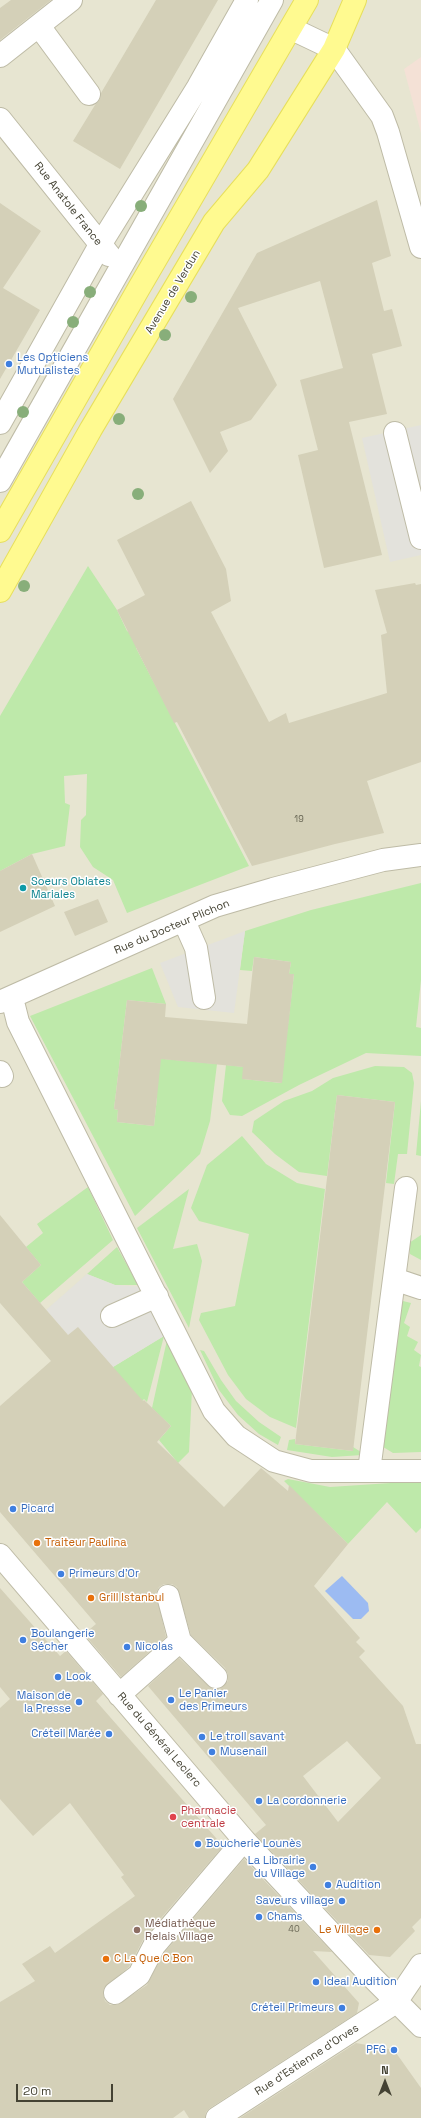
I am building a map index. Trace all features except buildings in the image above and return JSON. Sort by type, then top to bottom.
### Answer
[{"type":"main road","points":[[0,531],[139,288],[292,29],[307,0]]},
{"type":"main road","name":"Avenue de Verdun","points":[[0,591],[91,429],[214,222],[258,170],[334,49],[355,0]]},
{"type":"street","points":[[0,56],[71,0]]},
{"type":"street","points":[[0,423],[100,245],[198,87],[247,0]]},
{"type":"street","points":[[0,480],[122,269],[272,0]]},
{"type":"street","points":[[39,26],[89,94]]},
{"type":"street","points":[[292,29],[334,49],[382,116],[388,132],[421,248]]},
{"type":"street","name":"Rue Anatole France","points":[[0,119],[100,245],[139,288]]},
{"type":"street","points":[[395,433],[421,538]]},
{"type":"street","name":"Rue du Docteur Plichon","points":[[6,1000],[215,906],[383,860],[421,855]]},
{"type":"street","points":[[184,920],[196,948],[204,998]]},
{"type":"street","points":[[6,1000],[214,1411],[236,1436],[274,1462],[311,1471],[421,1471]]},
{"type":"street","points":[[369,1471],[406,1188]]},
{"type":"street","points":[[394,1279],[421,1288]]},
{"type":"street","points":[[112,1316],[157,1296]]},
{"type":"street","name":"Rue du Général Leclerc","points":[[0,1555],[244,1840],[396,2002],[421,2026]]},
{"type":"street","points":[[168,1596],[180,1641],[216,1678]]},
{"type":"street","points":[[119,1695],[180,1641]]},
{"type":"street","points":[[115,1993],[139,1975],[154,1946],[244,1840]]},
{"type":"street","points":[[396,2002],[421,1965]]},
{"type":"street","name":"Rue d'Estienne d'Orves","points":[[217,2118],[396,2002]]},
{"type":"shaded area","points":[[0,0],[421,0],[421,2118],[0,2118]]},
{"type":"shaded area","points":[[421,57],[421,133],[404,69]]},
{"type":"shaded area","points":[[421,425],[421,555],[390,562],[362,438]]},
{"type":"shaded area","points":[[245,931],[234,1013],[178,1007],[160,963]]},
{"type":"shaded area","points":[[87,1274],[115,1285],[143,1287],[164,1336],[113,1367],[68,1335],[46,1310]]},
{"type":"green space","points":[[88,566],[117,610],[127,631],[132,634],[137,644],[136,648],[249,866],[127,913],[113,880],[93,867],[80,847],[81,820],[86,815],[87,774],[64,776],[65,803],[70,805],[65,846],[32,854],[0,871],[0,716]]},
{"type":"green space","points":[[421,883],[421,980],[416,1027],[421,1028],[421,1056],[366,1053],[299,1085],[242,1116],[230,1115],[222,1101],[226,1065],[244,1067],[243,1079],[281,1083],[294,974],[289,974],[291,962],[254,957],[252,971],[240,970],[245,931],[311,910]]},
{"type":"green space","points":[[152,968],[166,1004],[127,1000],[114,1109],[118,1110],[117,1122],[154,1126],[157,1097],[154,1058],[217,1064],[210,1121],[200,1154],[135,1216],[30,1016]]},
{"type":"green space","points":[[375,1066],[404,1067],[412,1073],[414,1083],[407,1154],[398,1154],[394,1184],[386,1183],[395,1102],[337,1095],[327,1176],[299,1172],[275,1154],[252,1132],[254,1121],[284,1101],[312,1091],[333,1078]]},
{"type":"green space","points":[[421,1101],[421,1156],[416,1155]]},
{"type":"green space","points":[[242,1136],[266,1164],[297,1183],[325,1189],[296,1428],[270,1417],[246,1399],[228,1375],[199,1320],[201,1313],[235,1306],[249,1234],[199,1221],[191,1208],[207,1165]]},
{"type":"green space","points":[[88,1187],[113,1240],[40,1303],[22,1282],[41,1265],[26,1247],[43,1233],[37,1224]]},
{"type":"green space","points":[[189,1189],[173,1249],[197,1244],[202,1261],[189,1328],[137,1228]]},
{"type":"green space","points":[[421,1235],[421,1260],[410,1254],[409,1243]]},
{"type":"green space","points":[[117,1247],[138,1285],[115,1285],[87,1274]]},
{"type":"green space","points":[[403,1301],[411,1303],[404,1323],[410,1327],[407,1336],[418,1342],[414,1350],[421,1355],[419,1366],[421,1367],[421,1452],[393,1453],[380,1445],[396,1307]]},
{"type":"green space","points":[[164,1336],[147,1402],[144,1399],[132,1412],[113,1367]]},
{"type":"green space","points":[[167,1340],[192,1389],[189,1452],[178,1463],[159,1440],[171,1426],[152,1408]]},
{"type":"green space","points":[[200,1350],[204,1351],[221,1380],[236,1401],[259,1422],[281,1437],[278,1445],[259,1434],[238,1415],[219,1390]]},
{"type":"green space","points":[[295,1439],[295,1444],[353,1451],[353,1447],[361,1452],[362,1455],[332,1457],[287,1450],[289,1440]]},
{"type":"green space","points":[[288,1479],[330,1487],[421,1481],[421,1528],[416,1533],[387,1502],[348,1544],[284,1481]]},
{"type":"water","points":[[342,1576],[368,1603],[369,1611],[361,1619],[353,1619],[325,1591]]},
{"type":"place","name":"Les Opticiens Mutualistes","points":[[9,364]]},
{"type":"place","name":"Soeurs Oblates Mariales","points":[[23,888]]},
{"type":"place","name":"Picard","points":[[13,1509]]},
{"type":"place","name":"Traiteur Paulina","points":[[37,1543]]},
{"type":"place","name":"Primeurs d'Or","points":[[61,1574]]},
{"type":"place","name":"Grill Istanbul","points":[[91,1598]]},
{"type":"place","name":"Boulangerie Sécher","points":[[23,1640]]},
{"type":"place","name":"Nicolas","points":[[127,1647]]},
{"type":"place","name":"Look","points":[[58,1677]]},
{"type":"place","name":"Le Panier des Primeurs","points":[[171,1700]]},
{"type":"place","name":"Maison de la Presse","points":[[79,1702]]},
{"type":"place","name":"Créteil Marée","points":[[109,1734]]},
{"type":"place","name":"Le troll savant","points":[[202,1737]]},
{"type":"place","name":"Musenail","points":[[212,1752]]},
{"type":"place","name":"La cordonnerie","points":[[259,1801]]},
{"type":"place","name":"Pharmacie centrale","points":[[173,1817]]},
{"type":"place","name":"Boucherie Lounès","points":[[198,1844]]},
{"type":"place","name":"La Librairie du Village","points":[[313,1867]]},
{"type":"place","name":"Audition","points":[[328,1885]]},
{"type":"place","name":"Saveurs village","points":[[342,1901]]},
{"type":"place","name":"Chams","points":[[259,1917]]},
{"type":"place","name":"Médiathèque Relais Village","points":[[137,1930]]},
{"type":"place","name":"Le Village","points":[[377,1930]]},
{"type":"place","name":"C La Que C Bon","points":[[106,1959]]},
{"type":"place","name":"Ideal Audition","points":[[316,1982]]},
{"type":"place","name":"Créteil Primeurs","points":[[342,2008]]},
{"type":"place","name":"PFG","points":[[394,2050]]}]
